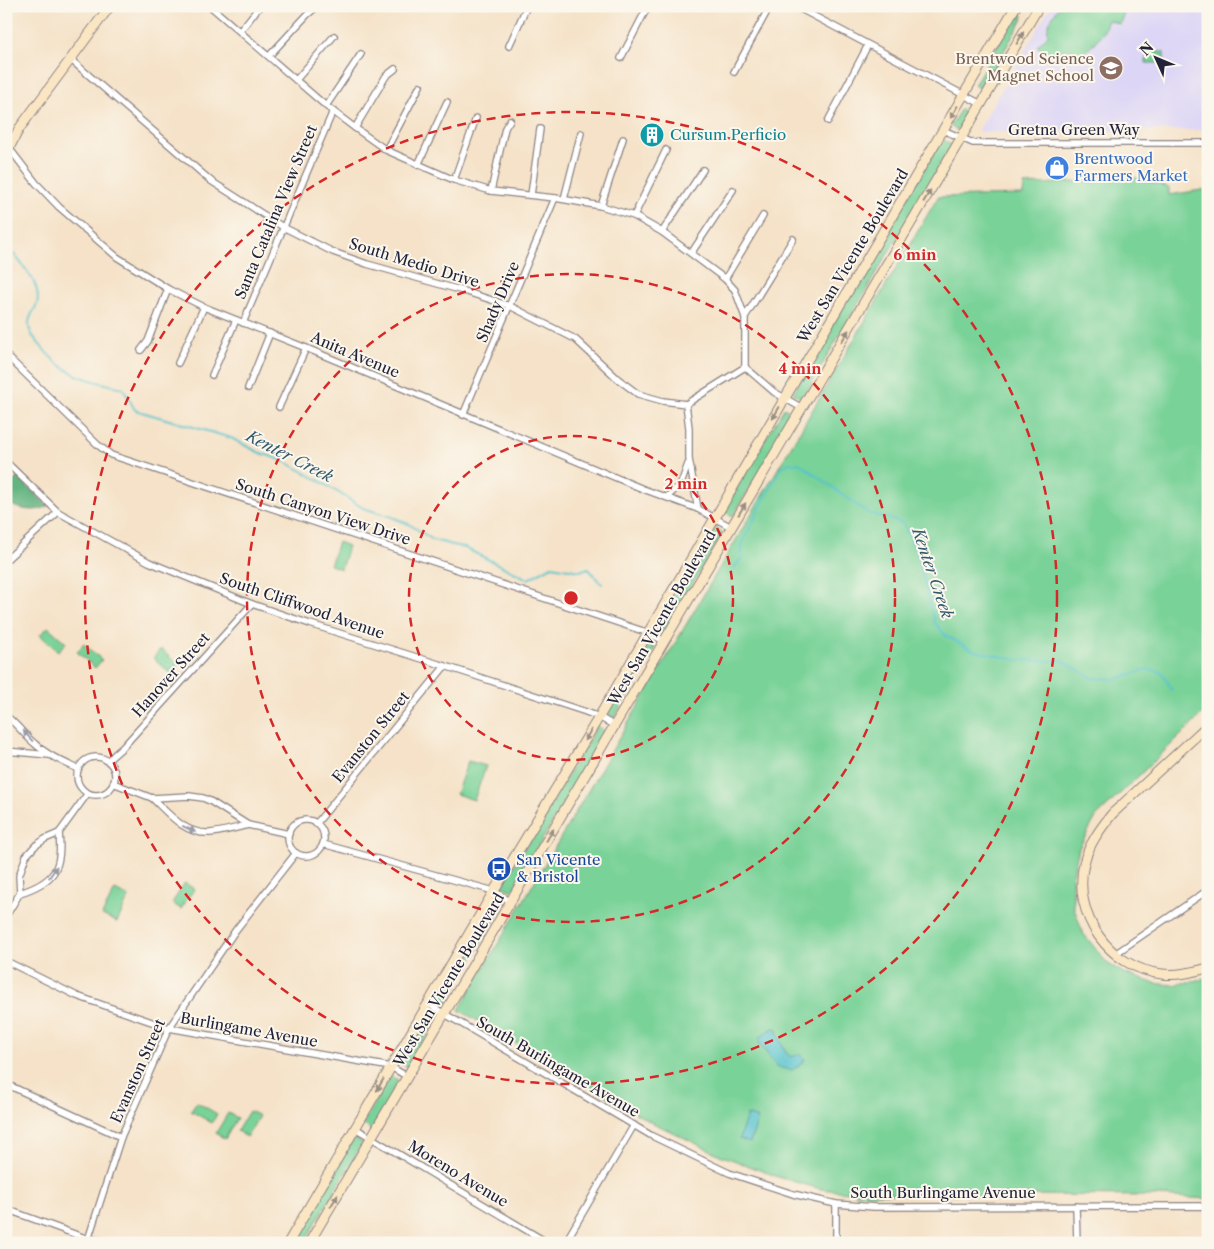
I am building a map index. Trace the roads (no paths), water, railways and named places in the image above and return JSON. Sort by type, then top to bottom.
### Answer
[{"type":"main road","points":[[7,148],[70,58],[110,6]]},
{"type":"main road","name":"West San Vicente Boulevard","points":[[288,1243],[1016,6]]},
{"type":"main road","points":[[1028,6],[1037,9]]},
{"type":"main road","name":"West San Vicente Boulevard","points":[[309,1243],[1037,9]]},
{"type":"main road","points":[[1208,726],[1112,814],[1100,828],[1091,844],[1084,863],[1082,880],[1083,898],[1087,914],[1095,932],[1115,954],[1130,965],[1163,974],[1176,974],[1208,968]]},
{"type":"street","points":[[211,6],[332,111],[386,150],[454,180],[491,191],[555,198],[600,206],[634,216],[692,252],[725,279],[735,290],[745,317],[745,367],[774,392],[802,408]]},
{"type":"street","points":[[240,31],[260,6]]},
{"type":"street","points":[[509,46],[527,6]]},
{"type":"street","points":[[620,58],[648,6]]},
{"type":"street","points":[[734,72],[770,6]]},
{"type":"street","points":[[795,6],[981,104]]},
{"type":"street","points":[[269,56],[307,15],[314,10]]},
{"type":"street","points":[[296,80],[334,36]]},
{"type":"street","points":[[828,121],[868,45]]},
{"type":"street","points":[[326,106],[361,54]]},
{"type":"street","name":"South Medio Drive","points":[[70,58],[212,181],[283,227],[333,252],[367,264],[510,306],[575,339],[618,379],[638,394],[686,404]]},
{"type":"street","points":[[355,128],[386,76],[394,69]]},
{"type":"street","points":[[386,150],[420,86]]},
{"type":"street","points":[[418,165],[447,102]]},
{"type":"street","name":"Santa Catalina View Street","points":[[243,323],[332,111]]},
{"type":"street","points":[[454,180],[476,118]]},
{"type":"street","points":[[491,191],[505,128],[510,120]]},
{"type":"street","points":[[531,195],[540,129]]},
{"type":"street","name":"Gretna Green Way","points":[[943,130],[973,143],[1208,143]]},
{"type":"street","points":[[564,200],[581,132]]},
{"type":"street","points":[[600,206],[622,139]]},
{"type":"street","name":"Anita Avenue","points":[[7,148],[36,183],[70,218],[117,257],[168,289],[204,307],[643,489],[698,509],[731,527]]},
{"type":"street","points":[[634,216],[666,150]]},
{"type":"street","points":[[662,232],[703,170]]},
{"type":"street","points":[[692,252],[733,190]]},
{"type":"street","name":"Shady Drive","points":[[463,414],[555,198]]},
{"type":"street","points":[[725,279],[763,216]]},
{"type":"street","points":[[745,317],[793,239]]},
{"type":"street","points":[[141,350],[148,341],[168,289]]},
{"type":"street","points":[[178,363],[204,307]]},
{"type":"street","points":[[212,375],[236,320]]},
{"type":"street","points":[[248,388],[270,333]]},
{"type":"street","points":[[279,407],[306,348]]},
{"type":"street","name":"South Canyon View Drive","points":[[6,355],[98,445],[111,455],[648,633],[664,641]]},
{"type":"street","points":[[698,509],[689,459],[689,428],[686,404],[745,367]]},
{"type":"street","points":[[667,497],[681,484],[689,459]]},
{"type":"street","name":"South Cliffwood Avenue","points":[[6,462],[58,512],[149,562],[252,604],[599,717],[615,726]]},
{"type":"street","points":[[6,560],[58,512]]},
{"type":"street","name":"Hanover Street","points":[[107,761],[123,747],[252,604]]},
{"type":"street","name":"Evanston Street","points":[[316,824],[445,666]]},
{"type":"street","points":[[6,716],[18,725],[34,743],[51,756],[78,769]]},
{"type":"street","points":[[6,751],[51,756]]},
{"type":"street","points":[[93,758],[107,761],[113,768],[113,783],[106,792],[94,795],[88,794],[78,783],[78,769],[83,763],[93,758]]},
{"type":"street","points":[[113,783],[152,798],[179,823],[197,832],[209,833],[248,825]]},
{"type":"street","points":[[6,916],[20,893],[19,876],[26,856],[45,839],[59,833],[88,794]]},
{"type":"street","points":[[152,798],[189,796],[203,798],[248,825],[288,834]]},
{"type":"street","points":[[305,820],[316,824],[323,832],[323,844],[320,849],[312,855],[306,856],[296,853],[289,845],[288,834],[295,824],[305,820]]},
{"type":"street","points":[[20,893],[41,885],[54,873],[59,862],[61,850],[59,833]]},
{"type":"street","points":[[323,844],[494,891],[511,902]]},
{"type":"street","name":"Evanston Street","points":[[87,1241],[121,1137],[169,1028],[235,931],[296,853]]},
{"type":"street","points":[[1115,954],[1208,890]]},
{"type":"street","name":"Burlingame Avenue","points":[[6,961],[77,996],[169,1028],[391,1067],[408,1077]]},
{"type":"street","name":"South Burlingame Avenue","points":[[428,1004],[676,1148],[729,1173],[793,1194],[836,1204],[874,1207],[1208,1207]]},
{"type":"street","points":[[6,1084],[121,1137]]},
{"type":"street","points":[[565,1243],[634,1125]]},
{"type":"street","name":"Moreno Avenue","points":[[355,1128],[548,1243]]},
{"type":"street","points":[[836,1204],[836,1243]]},
{"type":"street","points":[[1076,1206],[1076,1243]]},
{"type":"street","points":[[6,1209],[87,1241],[122,1243]]},
{"type":"water","points":[[773,1028],[778,1029],[777,1032],[786,1053],[791,1057],[800,1054],[805,1059],[792,1070],[777,1067],[759,1043],[759,1038]]},
{"type":"water","points":[[747,1115],[758,1119],[750,1143],[739,1139]]},
{"type":"waterway","name":"Kenter Creek","points":[[14,254],[31,277],[37,290],[37,304],[29,322],[29,328],[34,338],[58,364],[67,370],[87,379],[123,388],[135,410],[231,438],[258,452],[284,461],[363,508],[409,524],[433,540],[465,548],[528,579],[552,566],[580,571],[588,568],[602,584]]},
{"type":"waterway","name":"Kenter Creek","points":[[733,569],[742,558],[742,544],[781,468],[789,463],[799,463],[868,513],[903,523],[918,555],[935,623],[946,636],[975,651],[1018,660],[1063,661],[1092,678],[1116,679],[1148,669],[1158,671],[1162,673],[1172,690]]},
{"type":"place","name":"Brentwood Science Magnet School","points":[[1111,68]]},
{"type":"place","name":"Cursum Perficio","points":[[652,135]]},
{"type":"place","name":"Brentwood Farmers Market","points":[[1057,168]]},
{"type":"place","name":"San Vicente & Bristol","points":[[499,869]]}]
